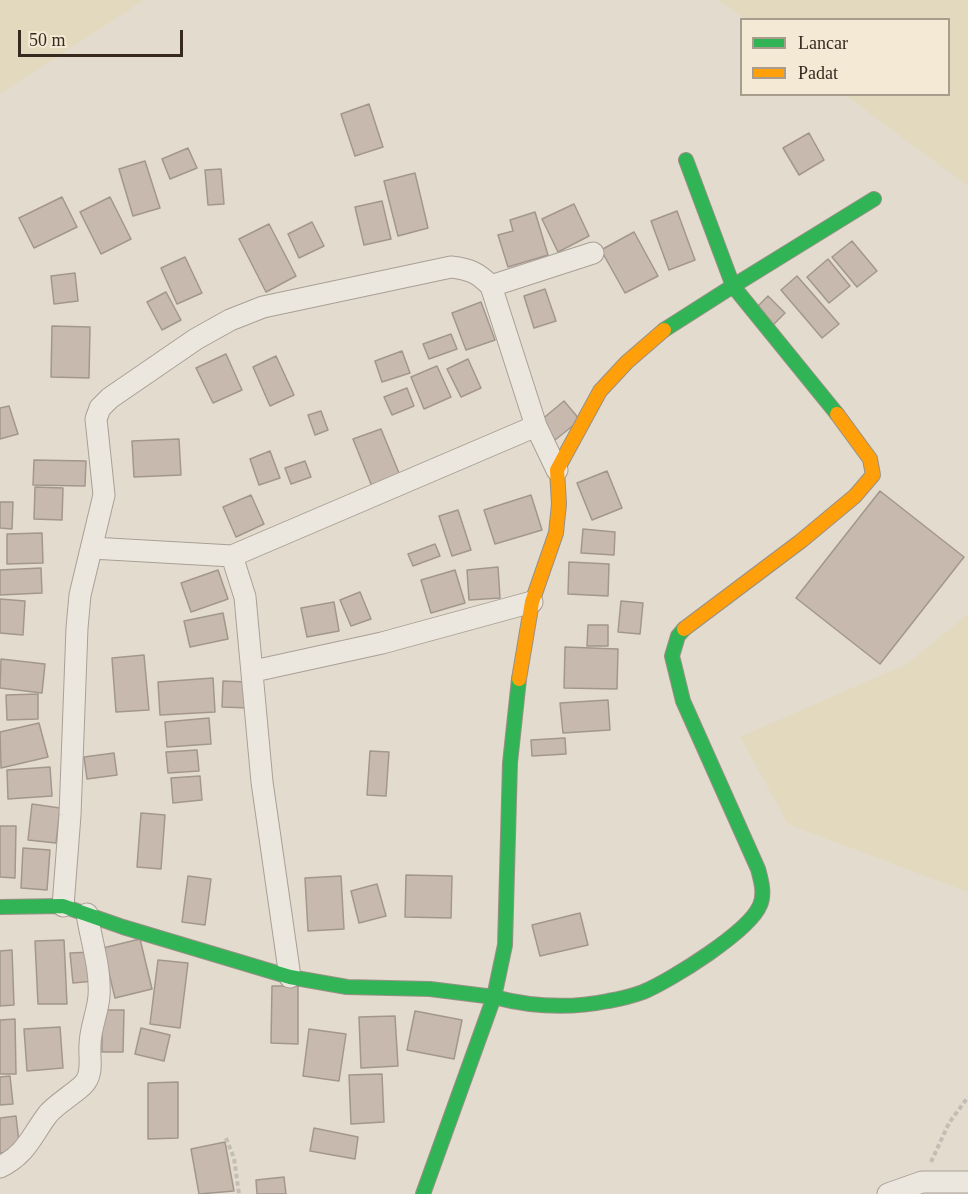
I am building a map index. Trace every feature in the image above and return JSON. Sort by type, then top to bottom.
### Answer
[{"type":"street","points":[[0,907],[63,906],[290,976],[347,987],[430,989],[494,997],[536,1007],[627,998],[645,991],[738,932],[760,907],[763,885],[683,701],[672,656],[678,636],[687,625],[801,541],[855,496],[873,475],[870,459],[859,442],[733,286],[686,160]]},
{"type":"street","points":[[557,470],[600,392],[627,362],[658,334],[874,199]]},
{"type":"street","points":[[491,286],[593,253]]},
{"type":"street","points":[[63,906],[70,815],[76,628],[80,595],[104,495],[96,419],[100,408],[196,339],[230,320],[263,307],[451,267],[470,269],[480,274],[491,286],[536,426],[557,470],[559,504],[556,533],[532,602],[521,668],[510,763],[505,945],[494,997],[423,1194]]},
{"type":"street","points":[[92,548],[232,556],[536,426]]},
{"type":"street","points":[[232,556],[245,597],[254,671],[255,717],[262,782],[290,976]]},
{"type":"street","points":[[254,671],[382,643],[532,602]]},
{"type":"street","points":[[0,1167],[23,1152],[48,1114],[72,1092],[85,1084],[89,1075],[90,1044],[99,997],[98,976],[87,914]]},
{"type":"street","points":[[888,1194],[922,1182],[968,1182]]},
{"type":"path","points":[[922,1182],[949,1123],[968,1097]]},
{"type":"path","points":[[226,1138],[234,1158],[239,1194]]},
{"type":"shaded area","points":[[0,0],[144,0],[0,94]]},
{"type":"shaded area","points":[[718,0],[968,0],[968,186],[846,96],[950,96],[950,18],[744,18]]},
{"type":"shaded area","points":[[968,614],[968,892],[788,824],[740,737],[907,664]]},
{"type":"building","points":[[369,104],[383,147],[355,156],[341,114]]},
{"type":"building","points":[[809,133],[824,160],[799,175],[783,148]]},
{"type":"building","points":[[188,148],[197,168],[170,179],[162,159]]},
{"type":"building","points":[[145,161],[160,208],[133,216],[119,169]]},
{"type":"building","points":[[221,169],[224,204],[208,205],[205,170]]},
{"type":"building","points":[[415,173],[428,228],[398,236],[384,181]]},
{"type":"building","points":[[62,197],[77,227],[34,248],[19,218]]},
{"type":"building","points":[[110,197],[131,239],[101,254],[80,212]]},
{"type":"building","points":[[382,201],[391,239],[364,245],[355,207]]},
{"type":"building","points":[[574,204],[589,236],[558,252],[542,219]]},
{"type":"building","points":[[677,211],[695,260],[669,270],[651,221]]},
{"type":"building","points":[[535,212],[548,255],[508,267],[498,235],[513,231],[510,220]]},
{"type":"building","points":[[312,222],[324,246],[299,258],[288,234]]},
{"type":"building","points":[[269,224],[296,276],[266,292],[239,239]]},
{"type":"building","points":[[634,232],[658,276],[625,293],[601,250]]},
{"type":"building","points":[[852,241],[877,271],[857,287],[832,257]]},
{"type":"building","points":[[185,257],[202,293],[177,304],[161,268]]},
{"type":"building","points":[[828,259],[850,286],[829,303],[807,277]]},
{"type":"building","points":[[75,273],[78,301],[54,304],[51,276]]},
{"type":"building","points":[[797,276],[839,324],[822,338],[781,290]]},
{"type":"building","points":[[545,289],[556,321],[534,328],[524,296]]},
{"type":"building","points":[[166,292],[181,320],[162,330],[147,302]]},
{"type":"building","points":[[768,296],[785,313],[772,326],[755,309]]},
{"type":"building","points":[[481,302],[495,340],[466,350],[452,313]]},
{"type":"building","points":[[52,326],[90,327],[89,378],[51,377]]},
{"type":"building","points":[[451,334],[457,349],[429,359],[423,344]]},
{"type":"building","points":[[402,351],[410,373],[382,382],[375,361]]},
{"type":"building","points":[[226,354],[242,390],[213,403],[196,368]]},
{"type":"building","points":[[276,356],[294,395],[270,406],[253,367]]},
{"type":"building","points":[[468,359],[481,388],[461,397],[447,369]]},
{"type":"building","points":[[437,366],[451,397],[424,409],[411,377]]},
{"type":"building","points":[[407,388],[414,406],[392,415],[384,397]]},
{"type":"building","points":[[564,401],[580,420],[555,440],[540,421]]},
{"type":"building","points":[[9,406],[18,434],[0,439],[0,408]]},
{"type":"building","points":[[321,411],[328,430],[315,435],[308,415]]},
{"type":"building","points":[[381,429],[401,478],[373,489],[353,439]]},
{"type":"building","points":[[179,439],[181,475],[134,477],[132,441]]},
{"type":"building","points":[[270,451],[280,478],[259,485],[250,459]]},
{"type":"building","points":[[34,460],[86,461],[85,486],[33,485]]},
{"type":"building","points":[[305,461],[311,477],[291,484],[285,468]]},
{"type":"building","points":[[607,471],[622,508],[592,520],[577,483]]},
{"type":"building","points":[[35,487],[63,488],[62,520],[34,519]]},
{"type":"building","points":[[880,491],[964,557],[880,664],[796,598]]},
{"type":"building","points":[[251,495],[264,524],[236,537],[223,507]]},
{"type":"building","points":[[531,495],[542,530],[495,544],[484,510]]},
{"type":"building","points":[[0,502],[13,502],[12,529],[0,528]]},
{"type":"building","points":[[458,510],[471,550],[452,556],[439,516]]},
{"type":"building","points":[[583,529],[615,532],[614,555],[581,553]]},
{"type":"building","points":[[42,533],[43,563],[7,564],[7,534]]},
{"type":"building","points":[[435,544],[440,556],[413,566],[408,554]]},
{"type":"building","points":[[569,562],[609,564],[608,596],[568,594]]},
{"type":"building","points":[[498,567],[500,598],[469,600],[467,570]]},
{"type":"building","points":[[41,568],[42,593],[0,595],[0,570]]},
{"type":"building","points":[[218,570],[228,599],[191,612],[181,583]]},
{"type":"building","points":[[455,570],[465,603],[431,613],[421,580]]},
{"type":"building","points":[[360,592],[371,619],[351,626],[340,600]]},
{"type":"building","points":[[0,599],[25,601],[23,635],[0,633]]},
{"type":"building","points":[[621,601],[643,603],[640,634],[618,632]]},
{"type":"building","points":[[334,602],[339,631],[307,637],[301,608]]},
{"type":"building","points":[[223,613],[228,639],[190,647],[184,621]]},
{"type":"building","points":[[588,625],[608,625],[608,646],[587,646]]},
{"type":"building","points":[[565,647],[618,649],[617,689],[564,688]]},
{"type":"building","points":[[144,655],[149,710],[116,712],[112,658]]},
{"type":"building","points":[[1,659],[45,664],[42,693],[0,688]]},
{"type":"building","points":[[213,678],[215,712],[160,715],[158,682]]},
{"type":"building","points":[[223,681],[249,682],[249,708],[222,707]]},
{"type":"building","points":[[38,694],[38,719],[7,720],[6,695]]},
{"type":"building","points":[[608,700],[610,730],[563,733],[560,703]]},
{"type":"building","points":[[209,718],[211,744],[167,747],[165,722]]},
{"type":"building","points":[[39,723],[48,757],[1,768],[0,732]]},
{"type":"building","points":[[565,738],[566,754],[532,756],[531,740]]},
{"type":"building","points":[[197,750],[199,771],[168,773],[166,752]]},
{"type":"building","points":[[370,751],[389,752],[386,796],[367,795]]},
{"type":"building","points":[[114,753],[117,775],[87,779],[84,757]]},
{"type":"building","points":[[50,767],[52,796],[8,799],[7,770]]},
{"type":"building","points":[[200,776],[202,800],[173,803],[171,778]]},
{"type":"building","points":[[32,804],[60,808],[56,843],[28,840]]},
{"type":"building","points":[[141,813],[165,815],[161,869],[137,867]]},
{"type":"building","points":[[0,826],[16,826],[15,878],[0,877]]},
{"type":"building","points":[[23,848],[50,850],[47,890],[21,888]]},
{"type":"building","points":[[406,875],[452,876],[451,918],[405,917]]},
{"type":"building","points":[[188,876],[211,879],[205,925],[182,922]]},
{"type":"building","points":[[341,876],[344,929],[308,931],[305,878]]},
{"type":"building","points":[[377,884],[386,916],[359,923],[351,891]]},
{"type":"building","points":[[580,913],[588,945],[540,956],[532,925]]},
{"type":"building","points":[[140,939],[152,989],[115,998],[103,948]]},
{"type":"building","points":[[64,940],[67,1004],[38,1004],[35,941]]},
{"type":"building","points":[[12,950],[14,1005],[0,1006],[0,951]]},
{"type":"building","points":[[92,952],[94,981],[73,983],[70,953]]},
{"type":"building","points":[[158,960],[188,963],[180,1028],[150,1024]]},
{"type":"building","points":[[272,986],[298,986],[298,1044],[271,1043]]},
{"type":"building","points":[[102,1010],[124,1010],[123,1052],[102,1052]]},
{"type":"building","points":[[415,1011],[462,1020],[454,1059],[407,1050]]},
{"type":"building","points":[[395,1016],[398,1066],[361,1068],[359,1017]]},
{"type":"building","points":[[15,1019],[16,1074],[0,1074],[0,1020]]},
{"type":"building","points":[[60,1027],[63,1068],[27,1071],[24,1029]]},
{"type":"building","points":[[141,1028],[170,1035],[164,1061],[135,1054]]},
{"type":"building","points":[[309,1029],[346,1034],[339,1081],[303,1076]]},
{"type":"building","points":[[382,1074],[384,1122],[351,1124],[349,1075]]},
{"type":"building","points":[[10,1076],[13,1104],[0,1105],[0,1077]]},
{"type":"building","points":[[178,1082],[178,1138],[148,1139],[148,1083]]},
{"type":"building","points":[[16,1116],[20,1151],[0,1153],[0,1118]]},
{"type":"building","points":[[314,1128],[358,1137],[355,1159],[310,1151]]},
{"type":"building","points":[[225,1142],[234,1191],[199,1194],[191,1149]]},
{"type":"building","points":[[284,1177],[286,1194],[257,1194],[256,1180]]},
{"type":"traffic: fast","points":[[664,330],[733,286],[686,160]]},
{"type":"traffic: fast","points":[[837,414],[733,286],[874,199]]},
{"type":"traffic: fast","points":[[423,1194],[494,997],[536,1005],[565,1006],[593,1004],[639,993],[671,977],[726,941],[753,916],[760,905],[762,892],[758,869],[683,701],[672,656],[678,636],[684,629]]},
{"type":"traffic: fast","points":[[0,907],[63,906],[123,927],[290,977],[347,987],[430,989],[494,997],[505,945],[510,763],[519,679]]},
{"type":"traffic: slow","points":[[519,679],[532,602],[556,533],[559,504],[557,470],[600,391],[627,362],[664,330]]},
{"type":"traffic: slow","points":[[684,629],[801,541],[855,496],[873,475],[870,459],[837,414]]}]
